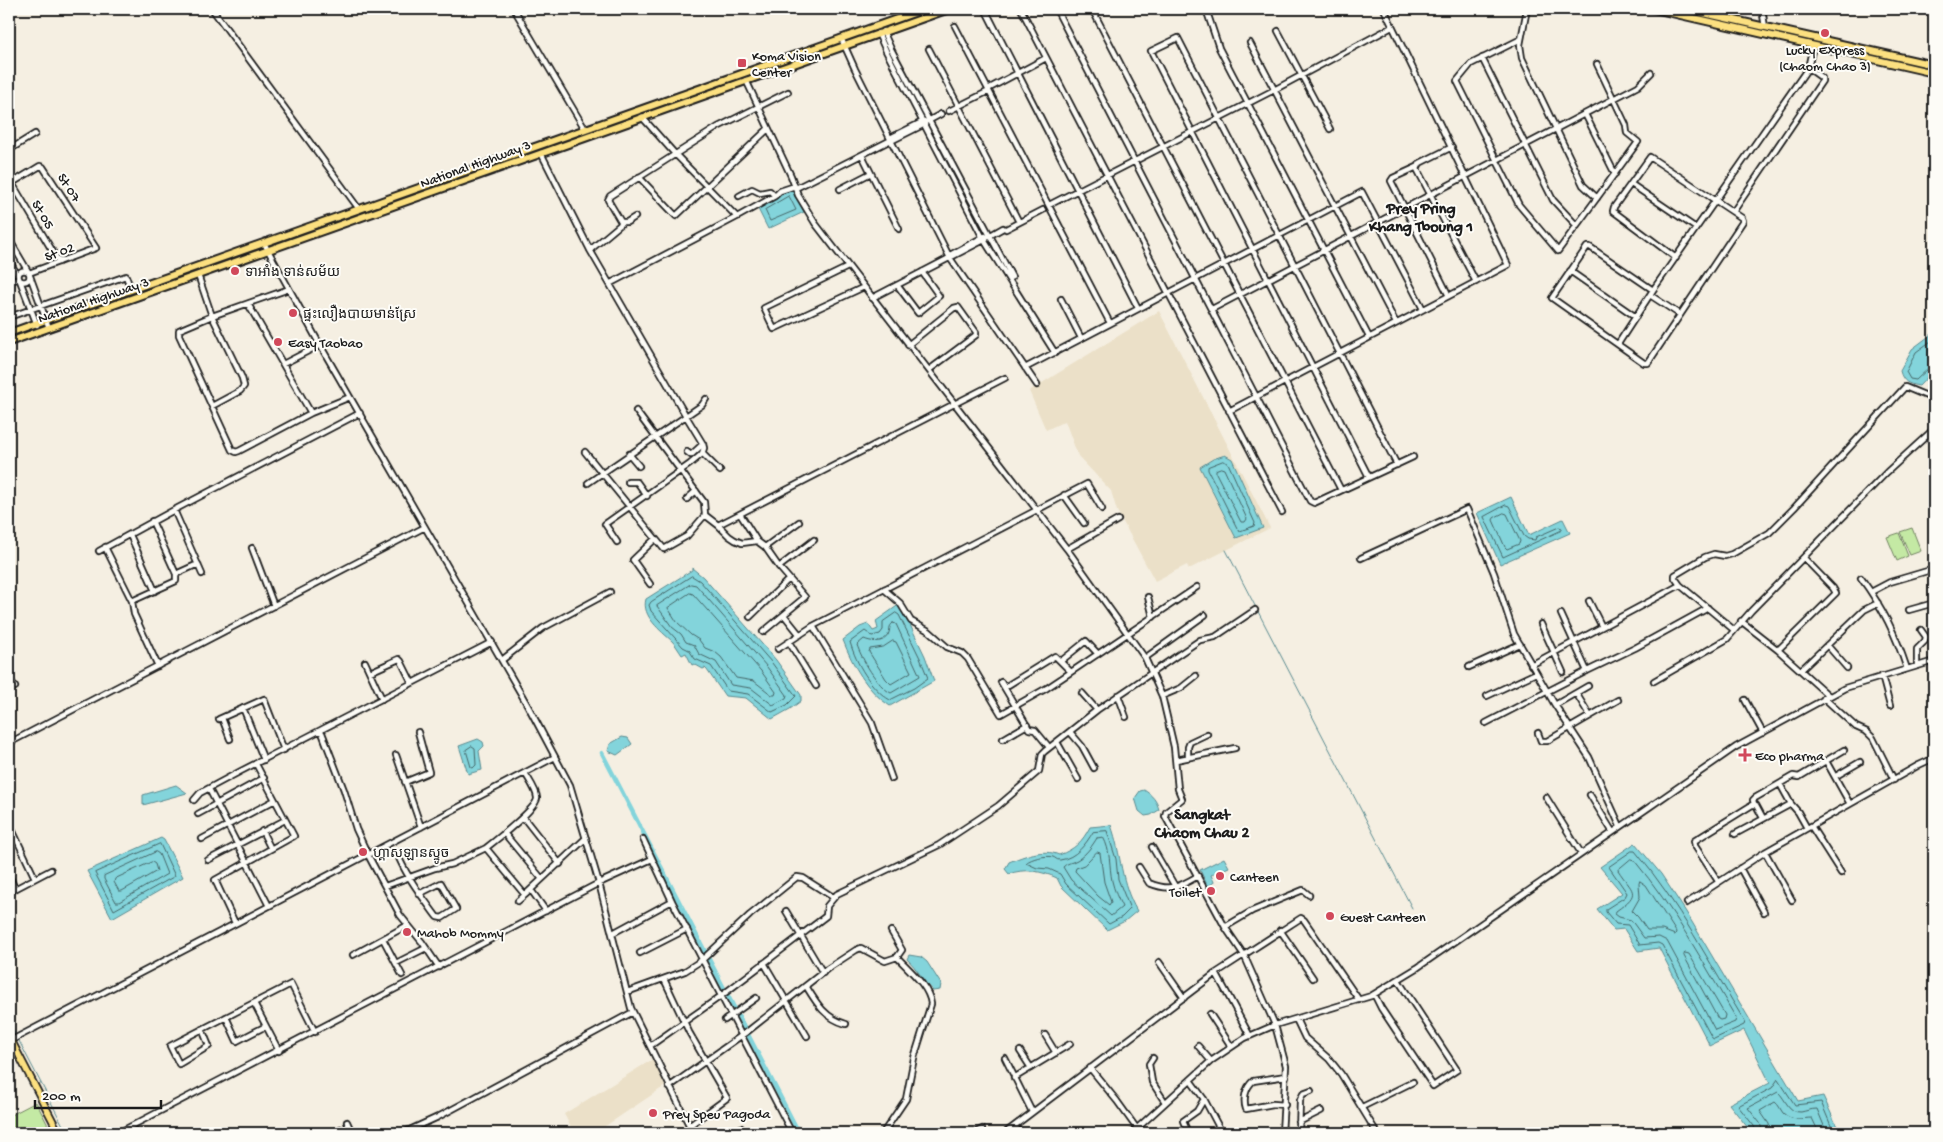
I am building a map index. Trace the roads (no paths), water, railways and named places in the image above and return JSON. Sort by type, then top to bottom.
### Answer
[{"type":"highway","name":"National Highway 3","points":[[9,333],[925,9]]},
{"type":"highway","name":"National Highway 3","points":[[9,342],[949,9]]},
{"type":"highway","points":[[1654,9],[1934,73]]},
{"type":"highway","points":[[1686,9],[1934,65]]},
{"type":"main road","points":[[11,1039],[59,1133]]},
{"type":"street","points":[[212,9],[359,209]]},
{"type":"street","points":[[514,9],[585,129]]},
{"type":"street","points":[[985,9],[1138,308]]},
{"type":"street","points":[[1021,9],[1282,512]]},
{"type":"street","points":[[1056,9],[1310,501],[1314,504],[1413,457]]},
{"type":"street","points":[[1092,9],[1341,490]]},
{"type":"street","points":[[1206,9],[1219,48],[1369,337]]},
{"type":"street","points":[[1229,411],[1508,265],[1384,9]]},
{"type":"street","points":[[1527,9],[1521,39],[1520,51],[1522,58],[1584,185],[1597,198]]},
{"type":"street","points":[[1762,9],[1764,27]]},
{"type":"street","points":[[955,26],[1110,324]]},
{"type":"street","points":[[1049,205],[1274,90],[1392,27]]},
{"type":"street","points":[[1278,31],[1330,128]]},
{"type":"street","points":[[881,32],[984,238],[1055,353]]},
{"type":"street","points":[[841,38],[890,140],[950,256],[1036,385]]},
{"type":"street","points":[[1369,477],[1151,51],[1178,38],[1397,465]]},
{"type":"street","points":[[1521,39],[1471,64],[1457,81],[1518,205],[1558,252],[1638,142],[1627,133],[1626,125],[1597,64]]},
{"type":"street","points":[[1250,43],[1396,324]]},
{"type":"street","points":[[1618,344],[1653,290],[1808,68],[1813,46]]},
{"type":"street","points":[[929,49],[1019,222]]},
{"type":"street","points":[[949,111],[1046,58]]},
{"type":"street","points":[[1482,58],[1553,200],[1577,226]]},
{"type":"street","points":[[1733,212],[1822,81],[1822,78],[1808,68]]},
{"type":"street","points":[[1212,309],[1614,99],[1638,86],[1652,73]]},
{"type":"street","points":[[746,80],[795,187],[815,223],[1067,550],[1128,633],[1153,672],[1162,696],[1176,760],[1178,789],[1182,799],[1166,812],[1165,816],[1225,927],[1244,955],[1275,1025],[1286,1066],[1282,1133],[1299,1133],[1301,1097],[1311,1091]]},
{"type":"street","points":[[621,222],[608,198],[718,127],[788,92]]},
{"type":"street","points":[[611,283],[737,217],[775,196],[780,191],[795,187],[941,114]]},
{"type":"street","points":[[1585,114],[1615,174]]},
{"type":"street","points":[[642,117],[675,154],[737,217]]},
{"type":"street","points":[[926,121],[1030,312]]},
{"type":"street","points":[[639,177],[676,216],[768,129]]},
{"type":"street","points":[[9,150],[35,134]]},
{"type":"street","points":[[1449,296],[1391,182],[1392,179],[1452,147]]},
{"type":"street","points":[[541,153],[590,250],[611,283],[704,448],[702,453],[681,471],[606,524],[617,542]]},
{"type":"street","points":[[862,154],[899,229]]},
{"type":"street","points":[[1653,290],[1590,247],[1586,248],[1552,298],[1646,364],[1743,221],[1742,218],[1650,158],[1630,184],[1613,211],[1676,258]]},
{"type":"street","name":"St 07","points":[[10,180],[40,166],[43,167],[96,249]]},
{"type":"street","points":[[1417,167],[1476,282]]},
{"type":"street","points":[[840,188],[871,173]]},
{"type":"street","name":"St 05","points":[[10,180],[59,262]]},
{"type":"street","points":[[1630,184],[1696,228]]},
{"type":"street","points":[[739,196],[752,189],[760,193],[770,191],[775,196]]},
{"type":"street","points":[[1025,368],[1362,192],[1423,309]]},
{"type":"street","points":[[872,298],[984,238],[1044,210]]},
{"type":"street","points":[[621,222],[630,221],[635,217]]},
{"type":"street","points":[[590,250],[620,226],[621,222]]},
{"type":"street","points":[[9,239],[29,273],[49,328]]},
{"type":"street","points":[[264,243],[320,345],[492,642],[570,785],[600,883],[633,1012],[693,1133]]},
{"type":"street","name":"St 02","points":[[29,273],[96,249]]},
{"type":"street","points":[[9,260],[19,278],[39,331]]},
{"type":"street","points":[[848,267],[764,308],[774,329],[864,287]]},
{"type":"street","points":[[19,278],[19,274],[23,270],[29,273]]},
{"type":"street","points":[[1570,271],[1636,317]]},
{"type":"street","points":[[898,285],[918,313],[939,296],[922,272]]},
{"type":"street","points":[[9,282],[19,278],[26,281],[29,278],[29,273]]},
{"type":"street","points":[[198,275],[212,316],[242,378],[244,386],[212,406]]},
{"type":"street","points":[[9,318],[126,276],[131,290]]},
{"type":"street","points":[[289,290],[212,316],[179,330],[178,335],[232,450],[236,452],[311,413],[350,397]]},
{"type":"street","points":[[1650,295],[1679,314]]},
{"type":"street","points":[[1061,299],[1082,338]]},
{"type":"street","points":[[248,304],[311,413]]},
{"type":"street","points":[[908,345],[958,306],[976,332],[976,335],[928,370]]},
{"type":"street","points":[[283,364],[320,345]]},
{"type":"street","points":[[718,525],[1005,378]]},
{"type":"street","points":[[1734,630],[1680,585],[1675,575],[1705,557],[1714,554],[1725,556],[1740,551],[1770,533],[1905,387],[1934,399]]},
{"type":"street","points":[[588,483],[702,405],[706,399]]},
{"type":"street","points":[[586,452],[664,549],[688,536],[705,515],[704,502],[636,411]]},
{"type":"street","points":[[99,551],[152,521],[360,413]]},
{"type":"street","points":[[1654,681],[1727,638],[1741,621],[1887,472],[1934,429]]},
{"type":"street","points":[[687,452],[691,455],[703,444]]},
{"type":"street","points":[[702,453],[720,471]]},
{"type":"street","points":[[629,454],[638,466]]},
{"type":"street","points":[[628,482],[637,482],[647,496]]},
{"type":"street","points":[[778,650],[813,626],[1087,484],[1102,508]]},
{"type":"street","points":[[687,498],[696,491]]},
{"type":"street","points":[[1064,495],[1084,523]]},
{"type":"street","points":[[1361,558],[1466,509],[1494,573],[1514,634],[1554,705],[1590,757],[1620,826]]},
{"type":"street","points":[[174,510],[202,574]]},
{"type":"street","points":[[740,514],[757,542],[765,547],[779,567],[805,597],[763,632]]},
{"type":"street","points":[[705,515],[729,536],[742,543],[757,542]]},
{"type":"street","points":[[1067,550],[1118,520]]},
{"type":"street","points":[[132,601],[176,581],[176,574],[152,521]]},
{"type":"street","points":[[765,547],[799,522]]},
{"type":"street","points":[[9,743],[425,528]]},
{"type":"street","points":[[130,535],[155,592]]},
{"type":"street","points":[[650,584],[632,560],[655,539]]},
{"type":"street","points":[[779,567],[814,540]]},
{"type":"street","points":[[105,547],[132,601],[134,614],[158,666]]},
{"type":"street","points":[[252,548],[274,606]]},
{"type":"street","points":[[1778,650],[1836,593],[1804,558]]},
{"type":"street","points":[[176,574],[198,564]]},
{"type":"street","points":[[1871,592],[1890,582],[1934,570]]},
{"type":"street","points":[[1861,578],[1898,638],[1908,669]]},
{"type":"street","points":[[750,617],[789,579]]},
{"type":"street","points":[[1531,665],[1680,585]]},
{"type":"street","points":[[884,589],[900,603],[911,621],[929,631],[947,647],[962,653],[968,659],[1000,714],[1071,672],[1197,587]]},
{"type":"street","points":[[502,660],[543,628],[610,592]]},
{"type":"street","points":[[1148,596],[1153,617]]},
{"type":"street","points":[[1589,601],[1602,627]]},
{"type":"street","points":[[1801,670],[1864,610],[1878,603]]},
{"type":"street","points":[[1909,610],[1934,603]]},
{"type":"street","points":[[1486,723],[1635,648],[1708,608]]},
{"type":"street","points":[[650,1046],[684,1023],[826,916],[827,906],[833,897],[843,890],[940,845],[998,806],[1039,771],[1042,754],[1097,710],[1200,640],[1214,637],[1255,610]]},
{"type":"street","points":[[1561,614],[1587,671]]},
{"type":"street","points":[[784,615],[800,635]]},
{"type":"street","points":[[1145,658],[1205,615]]},
{"type":"street","points":[[1741,621],[1801,670],[1856,727],[1867,732],[1873,738],[1894,780]]},
{"type":"street","points":[[1541,624],[1564,672]]},
{"type":"street","points":[[813,626],[872,723],[892,779]]},
{"type":"street","points":[[1917,666],[1917,649],[1925,641],[1926,637],[1921,630]]},
{"type":"street","points":[[1061,661],[1086,640],[1098,654]]},
{"type":"street","points":[[194,800],[200,793],[492,642]]},
{"type":"street","points":[[789,642],[816,686]]},
{"type":"street","points":[[1469,667],[1520,644]]},
{"type":"street","points":[[1827,645],[1847,668]]},
{"type":"street","points":[[1005,687],[1054,656],[1071,672]]},
{"type":"street","points":[[370,672],[399,660],[402,661],[412,683]]},
{"type":"street","points":[[1132,1133],[1138,1131],[1165,1102],[1211,1061],[1232,1046],[1275,1025],[1359,1000],[1374,994],[1398,980],[1612,831],[1714,762],[1763,733],[1845,688],[1934,661]]},
{"type":"street","points":[[365,662],[382,698]]},
{"type":"street","points":[[1487,696],[1536,672]]},
{"type":"street","points":[[1162,696],[1181,688],[1196,676]]},
{"type":"street","points":[[1882,676],[1890,706]]},
{"type":"street","points":[[9,678],[15,687]]},
{"type":"street","points":[[1002,682],[1029,728],[1035,730],[1049,748]]},
{"type":"street","points":[[1554,705],[1588,686]]},
{"type":"street","points":[[1576,692],[1590,716]]},
{"type":"street","points":[[1082,693],[1097,710]]},
{"type":"street","points":[[1118,695],[1126,717]]},
{"type":"street","points":[[230,739],[220,719],[264,699],[284,750]]},
{"type":"street","points":[[1538,733],[1541,741],[1544,742],[1618,700]]},
{"type":"street","points":[[1745,700],[1763,733]]},
{"type":"street","points":[[243,708],[264,760]]},
{"type":"street","points":[[1003,739],[1027,725]]},
{"type":"street","points":[[322,730],[356,828],[368,855],[400,915],[426,948],[438,967]]},
{"type":"street","points":[[405,782],[429,772],[418,732]]},
{"type":"street","points":[[1070,732],[1082,746],[1094,768]]},
{"type":"street","points":[[1188,757],[1190,742],[1208,734]]},
{"type":"street","points":[[1057,742],[1078,779]]},
{"type":"street","points":[[1176,760],[1236,748]]},
{"type":"street","points":[[1763,818],[1754,804],[1753,800],[1755,798],[1793,776],[1799,778],[1844,750]]},
{"type":"street","points":[[396,756],[421,827]]},
{"type":"street","points":[[11,1039],[556,757]]},
{"type":"street","points":[[1688,903],[1718,881],[1765,852],[1934,758]]},
{"type":"street","points":[[1826,761],[1850,804]]},
{"type":"street","points":[[1836,776],[1860,762]]},
{"type":"street","points":[[235,924],[216,880],[294,836],[256,764]]},
{"type":"street","points":[[385,886],[452,864],[486,848],[523,816],[538,800],[525,773]]},
{"type":"street","points":[[198,814],[264,778]]},
{"type":"street","points":[[1780,784],[1791,804],[1841,873]]},
{"type":"street","points":[[209,789],[269,906]]},
{"type":"street","points":[[1590,795],[1612,831]]},
{"type":"street","points":[[1546,797],[1581,854]]},
{"type":"street","points":[[202,838],[275,800]]},
{"type":"street","points":[[1718,881],[1694,843],[1754,804]]},
{"type":"street","points":[[1735,834],[1791,804]]},
{"type":"street","points":[[523,816],[560,864]]},
{"type":"street","points":[[208,860],[285,820]]},
{"type":"street","points":[[9,823],[35,878]]},
{"type":"street","points":[[262,831],[271,849]]},
{"type":"street","points":[[504,833],[542,879]]},
{"type":"street","points":[[518,901],[586,838]]},
{"type":"street","points":[[643,839],[672,901],[705,957],[735,1014],[792,1133]]},
{"type":"street","points":[[1152,847],[1176,888]]},
{"type":"street","points":[[486,848],[525,895]]},
{"type":"street","points":[[1765,852],[1792,900]]},
{"type":"street","points":[[399,858],[408,878],[419,894],[437,917],[442,918],[456,909],[441,883],[419,894]]},
{"type":"street","points":[[118,1133],[600,883],[652,859]]},
{"type":"street","points":[[1139,867],[1150,884],[1176,888],[1198,876]]},
{"type":"street","points":[[1740,868],[1764,912]]},
{"type":"street","points":[[9,892],[51,870]]},
{"type":"street","points":[[9,875],[15,889]]},
{"type":"street","points":[[627,992],[685,971],[705,957],[750,914],[797,877],[803,878],[833,897]]},
{"type":"street","points":[[531,890],[546,911]]},
{"type":"street","points":[[1225,927],[1252,910],[1292,894],[1304,890],[1308,895]]},
{"type":"street","points":[[613,933],[672,901]]},
{"type":"street","points":[[786,911],[823,973]]},
{"type":"street","points":[[1005,1133],[1216,973],[1301,918],[1359,1000]]},
{"type":"street","points":[[353,955],[408,925]]},
{"type":"street","points":[[640,953],[687,929]]},
{"type":"street","points":[[669,1087],[858,949],[885,961],[897,957],[902,950],[891,930]]},
{"type":"street","points":[[1280,930],[1313,978]]},
{"type":"street","points":[[383,939],[402,975]]},
{"type":"street","points":[[396,963],[426,948]]},
{"type":"street","points":[[882,1133],[906,1099],[914,1058],[931,1004],[930,997],[924,987],[897,957]]},
{"type":"street","points":[[1159,962],[1184,998]]},
{"type":"street","points":[[764,963],[807,1036]]},
{"type":"street","points":[[1216,973],[1250,1036]]},
{"type":"street","points":[[664,979],[684,1023],[727,1098],[689,1126]]},
{"type":"street","points":[[1374,994],[1433,1086],[1457,1070],[1398,980]]},
{"type":"street","points":[[202,1030],[210,1046],[179,1064],[170,1046],[290,984],[315,1032]]},
{"type":"street","points":[[806,986],[817,1004],[834,1021],[846,1024]]},
{"type":"street","points":[[725,1020],[756,998]]},
{"type":"street","points":[[254,1003],[279,1051]]},
{"type":"street","points":[[403,1133],[633,1012]]},
{"type":"street","points":[[1210,1014],[1232,1046]]},
{"type":"street","points":[[226,1017],[237,1040],[266,1026]]},
{"type":"street","points":[[1296,1019],[1305,1038],[1329,1059],[1341,1074],[1377,1133]]},
{"type":"street","points":[[1045,1035],[1056,1053]]},
{"type":"street","points":[[1014,1078],[1070,1044]]},
{"type":"street","points":[[1198,1046],[1211,1061]]},
{"type":"street","points":[[1020,1051],[1031,1068]]},
{"type":"street","points":[[1005,1058],[1032,1112]]},
{"type":"street","points":[[1153,1058],[1149,1064],[1152,1082],[1165,1102]]},
{"type":"street","points":[[1090,1068],[1138,1131]]},
{"type":"street","points":[[1284,1105],[1272,1104],[1246,1109],[1244,1098],[1249,1084],[1253,1081],[1286,1076]]},
{"type":"street","points":[[1190,1080],[1204,1099],[1222,1133]]},
{"type":"street","points":[[1362,1107],[1412,1082]]},
{"type":"street","points":[[1188,1133],[1183,1121],[1197,1110],[1204,1099]]},
{"type":"street","points":[[1299,1122],[1321,1111]]},
{"type":"street","points":[[347,1122],[352,1133]]},
{"type":"street","points":[[1015,1126],[1020,1133]]},
{"type":"street","points":[[732,1133],[741,1128]]},
{"type":"street","points":[[974,1133],[982,1129]]},
{"type":"water","points":[[792,189],[804,212],[768,229],[758,209],[782,193]]},
{"type":"water","points":[[1932,334],[1934,336],[1934,370],[1919,386],[1909,383],[1904,380],[1900,371],[1912,349]]},
{"type":"water","points":[[1225,455],[1232,459],[1263,528],[1236,538],[1200,467],[1213,459]]},
{"type":"water","points":[[1511,497],[1529,535],[1563,519],[1570,533],[1500,564],[1477,513]]},
{"type":"water","points":[[692,568],[703,577],[776,660],[801,695],[801,701],[772,719],[746,698],[725,696],[707,670],[694,664],[692,665],[686,653],[682,655],[653,623],[646,611],[646,599],[692,570]]},
{"type":"water","points":[[900,604],[925,656],[934,681],[890,706],[874,693],[862,677],[851,659],[843,640],[860,627],[868,624],[873,631],[878,629],[876,621]]},
{"type":"water","points":[[622,737],[628,738],[632,744],[617,755],[608,751],[610,744]]},
{"type":"water","points":[[478,739],[483,742],[484,746],[479,751],[482,770],[468,774],[459,746]]},
{"type":"water","points":[[176,785],[187,793],[143,805],[143,795]]},
{"type":"water","points":[[1144,790],[1154,798],[1159,810],[1145,816],[1139,811],[1135,798],[1140,791]]},
{"type":"water","points":[[1111,825],[1127,890],[1137,911],[1125,921],[1107,930],[1061,886],[1057,878],[1033,871],[1009,874],[1005,869],[1009,862],[1027,855],[1047,852],[1059,855],[1065,853],[1078,844],[1090,827]]},
{"type":"water","points":[[161,838],[164,840],[183,877],[112,918],[87,871]]},
{"type":"water","points":[[1635,843],[1661,874],[1686,912],[1798,1101],[1823,1096],[1840,1133],[1752,1133],[1729,1104],[1770,1083],[1744,1030],[1710,1046],[1659,948],[1638,951],[1624,929],[1614,930],[1597,909],[1622,893],[1600,867]]},
{"type":"water","points":[[1224,858],[1229,867],[1211,875],[1214,882],[1208,887],[1200,870]]},
{"type":"water","points":[[909,955],[921,957],[927,962],[941,984],[940,990],[933,991],[929,987],[907,959]]},
{"type":"waterway","points":[[1226,550],[1412,908]]},
{"type":"waterway","points":[[602,753],[799,1133]]},
{"type":"waterway","points":[[9,1021],[16,1036]]},
{"type":"waterway","points":[[18,1039],[67,1133]]},
{"type":"place","name":"Lucky Express (Chaom Chao 3)","points":[[1825,33]]},
{"type":"place","name":"Koma Vision Center","points":[[742,63]]},
{"type":"place","name":"ទាអាំង ទាន់សម័យ","points":[[235,271]]},
{"type":"place","name":"ផ្ទះលឿងបាយមាន់ស្រែ","points":[[293,313]]},
{"type":"place","name":"Easy Taobao","points":[[278,342]]},
{"type":"place","name":"Eco pharma","points":[[1745,755]]},
{"type":"place","name":"ហ្គាសឡានស្ទូច","points":[[363,852]]},
{"type":"place","name":"Canteen","points":[[1220,876]]},
{"type":"place","name":"Toilet","points":[[1211,891]]},
{"type":"place","name":"Guest Canteen","points":[[1330,916]]},
{"type":"place","name":"Mahob Mommy","points":[[407,932]]},
{"type":"place","name":"Prey Speu Pagoda","points":[[653,1113]]},
{"type":"district","name":"Prey Pring Khang Tboung 1","points":[[1421,216]]},
{"type":"district","name":"Sangkat Chaom Chau 2","points":[[1202,822]]}]
